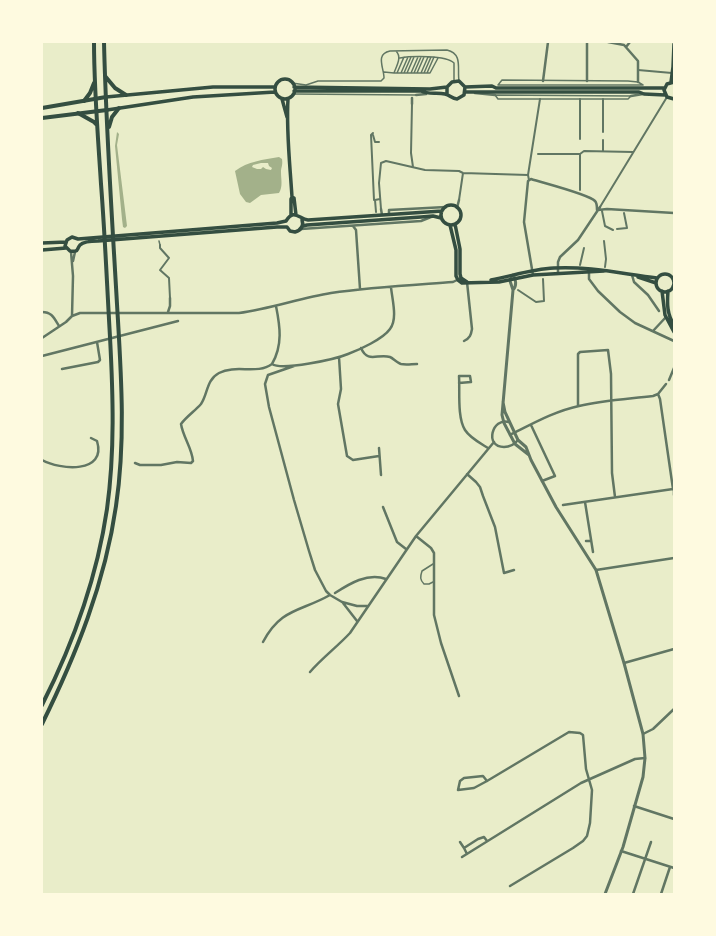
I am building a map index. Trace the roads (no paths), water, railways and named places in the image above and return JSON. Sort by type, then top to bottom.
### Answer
[{"type":"main road","points":[[42,705],[53,684],[70,644],[90,584],[105,516],[113,440],[113,391],[96,111],[94,42]]},
{"type":"main road","points":[[42,724],[63,682],[81,638],[100,579],[115,514],[121,464],[123,422],[120,347],[104,42]]},
{"type":"main road","points":[[665,98],[664,88],[667,84],[672,82],[674,44]]},
{"type":"main road","points":[[105,76],[115,88],[126,95]]},
{"type":"main road","points":[[287,117],[285,115],[282,99],[275,92],[276,86],[278,82],[283,80],[289,81],[294,89]]},
{"type":"main road","points":[[84,101],[90,93],[95,81]]},
{"type":"main road","points":[[294,89],[430,89],[447,87],[454,81],[459,81],[465,87],[465,92],[462,97],[458,99],[452,98],[448,94],[447,87]]},
{"type":"main road","points":[[42,108],[126,95],[213,87],[276,86]]},
{"type":"main road","points":[[465,87],[664,88]]},
{"type":"main road","points":[[294,89],[448,94]]},
{"type":"main road","points":[[66,248],[66,242],[70,237],[78,239],[261,225],[286,221],[291,215],[292,197],[287,117],[288,99],[294,89]]},
{"type":"main road","points":[[42,118],[214,95],[275,92]]},
{"type":"main road","points":[[465,92],[639,92],[674,99]]},
{"type":"main road","points":[[282,99],[288,99]]},
{"type":"main road","points":[[108,131],[112,117],[119,108]]},
{"type":"main road","points":[[78,113],[97,125]]},
{"type":"main road","points":[[292,197],[294,198],[296,215]]},
{"type":"main road","points":[[286,221],[287,227],[293,232],[298,231],[302,227],[315,224],[433,216],[441,218],[444,222],[450,225],[455,224],[460,218],[458,208],[452,206],[446,207],[442,211],[441,218]]},
{"type":"main road","points":[[291,215],[296,215],[302,220],[442,211]]},
{"type":"main road","points":[[302,220],[302,227]]},
{"type":"main road","points":[[455,224],[460,249],[459,279]]},
{"type":"main road","points":[[450,225],[456,250],[456,276],[467,282],[498,282],[516,279],[532,272],[543,274],[605,270],[632,275],[640,279],[656,283]]},
{"type":"main road","points":[[42,250],[66,248],[73,252],[79,249],[80,245],[86,242],[287,227]]},
{"type":"main road","points":[[78,239],[80,245]]},
{"type":"main road","points":[[42,243],[66,242]]},
{"type":"main road","points":[[484,282],[513,275],[558,268],[580,267],[589,271]]},
{"type":"main road","points":[[638,277],[657,278],[659,276],[669,274],[674,279],[674,286],[668,291],[662,291]]},
{"type":"main road","points":[[657,278],[656,283],[662,291],[667,316],[674,332]]},
{"type":"main road","points":[[668,291],[667,316],[674,325]]},
{"type":"street","points":[[543,81],[548,42]]},
{"type":"street","points":[[587,42],[587,81]]},
{"type":"street","points":[[608,42],[626,47],[638,61],[638,82]]},
{"type":"street","points":[[626,47],[630,42]]},
{"type":"street","points":[[638,70],[673,70]]},
{"type":"street","points":[[492,86],[498,85]]},
{"type":"street","points":[[643,85],[647,88]]},
{"type":"street","points":[[471,92],[480,95],[495,95]]},
{"type":"street","points":[[416,95],[426,94]]},
{"type":"street","points":[[631,96],[644,94]]},
{"type":"street","points":[[412,98],[411,153],[413,167]]},
{"type":"street","points":[[558,273],[558,262],[560,257],[578,240],[586,229],[665,98]]},
{"type":"street","points":[[532,272],[524,222],[528,175],[540,99]]},
{"type":"street","points":[[580,99],[580,140]]},
{"type":"street","points":[[603,100],[603,132]]},
{"type":"street","points":[[376,212],[371,135],[373,134],[375,142],[379,142]]},
{"type":"street","points":[[603,140],[603,151]]},
{"type":"street","points":[[538,154],[580,154],[584,151],[633,152]]},
{"type":"street","points":[[580,154],[580,190]]},
{"type":"street","points":[[382,216],[379,183],[381,163],[386,162],[425,170],[528,175]]},
{"type":"street","points":[[458,208],[463,173]]},
{"type":"street","points":[[528,180],[531,179],[594,200],[597,210]]},
{"type":"street","points":[[375,200],[380,199]]},
{"type":"street","points":[[389,215],[389,210],[446,207]]},
{"type":"street","points":[[597,210],[607,209],[674,213]]},
{"type":"street","points":[[602,211],[605,226],[612,230]]},
{"type":"street","points":[[617,229],[627,228],[625,211]]},
{"type":"street","points":[[302,227],[352,226],[421,221],[433,216]]},
{"type":"street","points":[[352,226],[356,230],[360,289]]},
{"type":"street","points":[[604,241],[606,259],[605,270]]},
{"type":"street","points":[[160,245],[160,248],[169,258],[160,270],[169,278],[170,306],[168,312]]},
{"type":"street","points":[[580,267],[584,248]]},
{"type":"street","points":[[72,316],[73,252]]},
{"type":"street","points":[[589,271],[589,280],[620,312],[636,323],[674,342]]},
{"type":"street","points":[[513,290],[510,280],[513,275],[516,279],[515,288],[513,290],[502,415],[503,421],[515,444],[529,455]]},
{"type":"street","points":[[632,275],[634,282],[648,295],[659,311]]},
{"type":"street","points":[[42,338],[66,322],[72,316],[80,313],[238,313],[276,306],[319,295],[360,289],[453,282],[459,279]]},
{"type":"street","points":[[518,290],[536,302],[544,301],[543,279]]},
{"type":"street","points":[[464,341],[471,336],[472,329],[467,282]]},
{"type":"street","points":[[368,606],[356,606],[342,602],[330,596],[319,578],[309,551],[277,437],[265,384],[268,375],[294,366],[339,357],[361,348],[381,337],[391,329],[393,324],[394,317],[391,287]]},
{"type":"street","points":[[135,463],[140,465],[161,465],[177,462],[191,463],[193,461],[193,456],[182,431],[182,424],[187,416],[200,405],[214,376],[224,371],[267,368],[272,364],[280,343],[276,306]]},
{"type":"street","points":[[72,310],[80,313]]},
{"type":"street","points":[[42,312],[48,312],[52,315],[59,326]]},
{"type":"street","points":[[653,331],[667,316]]},
{"type":"street","points":[[42,356],[178,321]]},
{"type":"street","points":[[62,369],[98,362],[100,360],[97,342]]},
{"type":"street","points":[[361,348],[366,356],[386,356],[401,364],[417,364]]},
{"type":"street","points":[[578,406],[578,354],[580,352],[608,350],[611,374],[612,473],[615,497]]},
{"type":"street","points":[[339,357],[341,389],[338,404],[347,456],[353,460],[379,456]]},
{"type":"street","points":[[272,364],[279,366],[294,366]]},
{"type":"street","points":[[669,380],[674,368]]},
{"type":"street","points":[[459,383],[470,382],[470,376],[459,376],[459,383],[460,413],[462,425],[470,435],[488,448]]},
{"type":"street","points":[[510,435],[557,413],[578,406],[611,400],[653,396],[658,394],[666,384]]},
{"type":"street","points":[[658,394],[674,495]]},
{"type":"street","points":[[503,402],[505,412],[514,433],[518,440],[526,447],[558,510],[596,570],[624,662],[643,734],[645,758],[643,777],[621,851],[605,894]]},
{"type":"street","points":[[509,422],[503,421],[498,423],[492,435],[494,442],[498,446],[503,447],[515,444],[518,440]]},
{"type":"street","points":[[531,425],[555,476],[542,481]]},
{"type":"street","points":[[42,460],[58,466],[89,465],[98,457],[99,451],[97,441],[91,438]]},
{"type":"street","points":[[310,672],[343,641],[406,549],[494,442]]},
{"type":"street","points":[[379,448],[381,475]]},
{"type":"street","points":[[467,474],[476,482],[495,527],[504,573],[514,570]]},
{"type":"street","points":[[563,505],[674,489]]},
{"type":"street","points":[[584,502],[593,552]]},
{"type":"street","points":[[383,507],[397,542],[406,549]]},
{"type":"street","points":[[416,536],[433,551],[435,563],[434,615],[438,633],[459,696]]},
{"type":"street","points":[[586,542],[591,540]]},
{"type":"street","points":[[596,570],[674,558]]},
{"type":"street","points":[[335,593],[352,582],[377,577],[386,579]]},
{"type":"street","points":[[263,642],[268,632],[284,616],[330,596]]},
{"type":"street","points":[[342,602],[357,621]]},
{"type":"street","points":[[624,662],[674,649]]},
{"type":"street","points":[[643,734],[653,729],[674,709]]},
{"type":"street","points":[[487,781],[483,776],[464,778],[460,781],[458,790],[474,788],[487,781],[565,734],[575,732],[580,733],[583,736],[586,769],[592,790],[589,830],[584,840],[510,886]]},
{"type":"street","points":[[462,857],[581,783],[635,759],[645,758]]},
{"type":"street","points":[[634,806],[674,819]]},
{"type":"street","points":[[464,848],[484,837],[487,841]]},
{"type":"street","points":[[460,842],[467,854]]},
{"type":"street","points":[[633,894],[651,842]]},
{"type":"street","points":[[621,851],[674,868]]},
{"type":"street","points":[[661,894],[670,867]]},
{"type":"lane","points":[[294,89],[318,81],[381,81],[384,78],[384,72],[381,64],[383,54],[388,51],[447,50],[453,52],[458,58],[459,81]]},
{"type":"lane","points":[[394,73],[400,58],[398,52],[396,51]]},
{"type":"lane","points":[[397,73],[404,57]]},
{"type":"lane","points":[[404,73],[411,57]]},
{"type":"lane","points":[[407,73],[414,57]]},
{"type":"lane","points":[[411,73],[418,57]]},
{"type":"lane","points":[[414,73],[421,57]]},
{"type":"lane","points":[[417,73],[424,57]]},
{"type":"lane","points":[[420,73],[428,57]]},
{"type":"lane","points":[[424,73],[431,57]]},
{"type":"lane","points":[[427,73],[434,57]]},
{"type":"lane","points":[[384,72],[430,73],[438,57]]},
{"type":"lane","points":[[400,58],[441,57],[450,60],[454,63],[454,81]]},
{"type":"lane","points":[[401,73],[408,58]]},
{"type":"lane","points":[[498,85],[502,80],[638,82],[643,85]]},
{"type":"lane","points":[[498,85],[643,85]]},
{"type":"lane","points":[[294,89],[416,95]]},
{"type":"lane","points":[[495,95],[631,96]]},
{"type":"lane","points":[[495,95],[498,99],[603,100],[628,99],[631,96]]},
{"type":"lane","points":[[159,241],[160,245]]},
{"type":"lane","points":[[543,274],[543,279]]},
{"type":"lane","points":[[513,290],[518,290]]},
{"type":"lane","points":[[435,563],[431,567],[422,571],[420,576],[421,581],[424,584],[435,581]]}]
